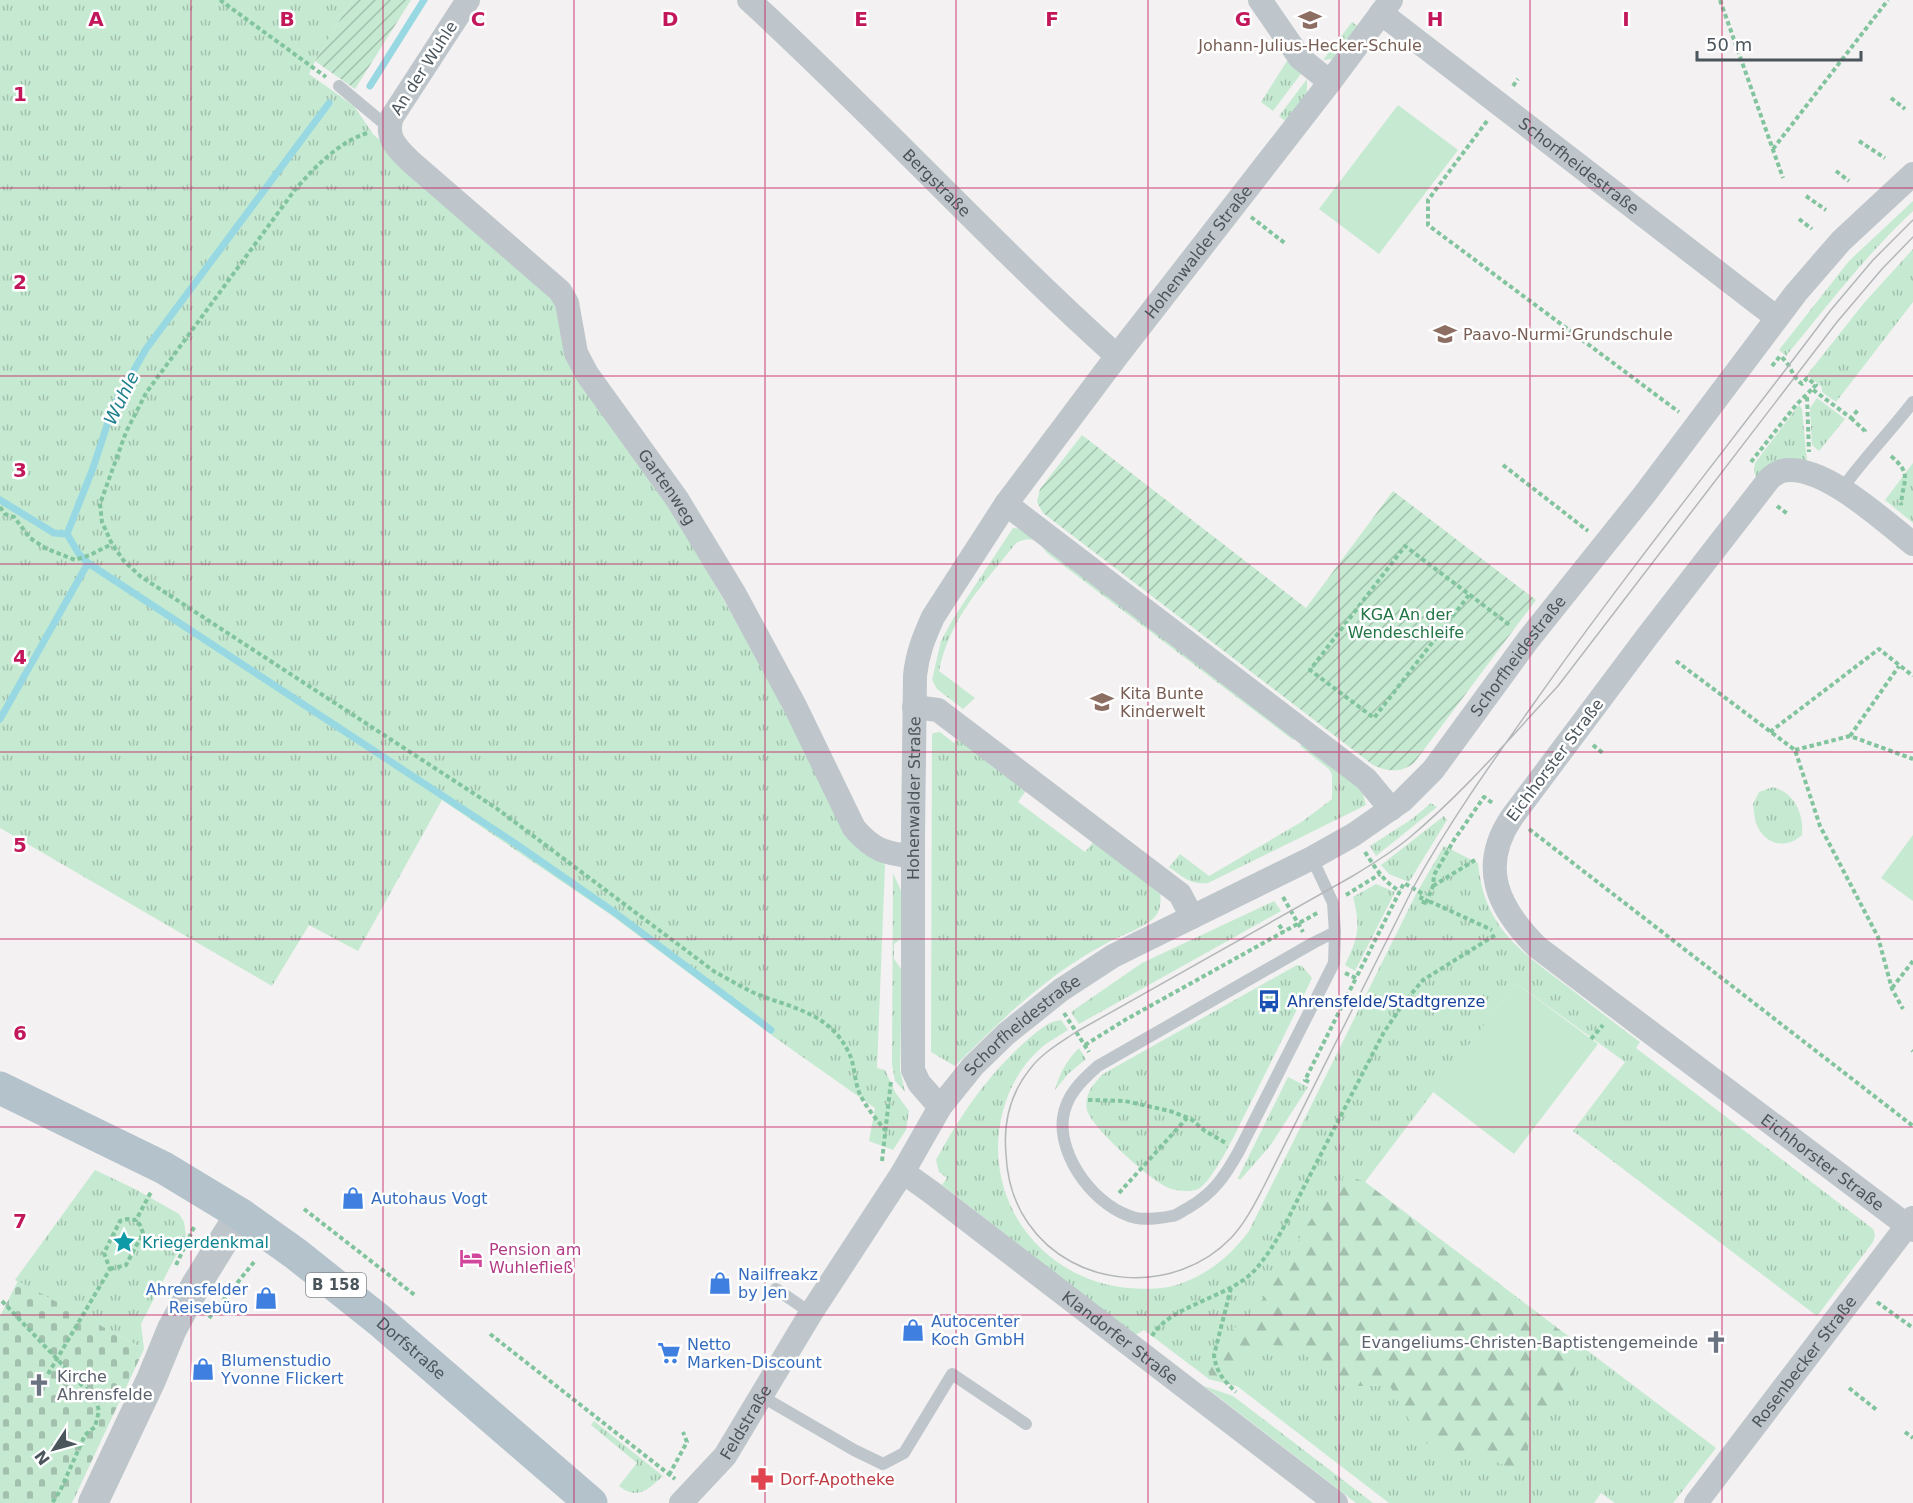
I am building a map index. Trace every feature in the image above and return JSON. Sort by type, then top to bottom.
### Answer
[{"type":"main road","name":"Dorfstraße","points":[[0,1088],[164,1168],[240,1214],[296,1254],[379,1320],[591,1503]]},
{"type":"street","name":"An der Wuhle","points":[[390,132],[392,117],[468,0]]},
{"type":"street","points":[[1260,0],[1300,58],[1330,82]]},
{"type":"street","name":"Bergstraße","points":[[757,3],[1069,313],[1117,356]]},
{"type":"street","name":"Hohenwalder Straße","points":[[940,1107],[919,1083],[913,1070],[914,707],[917,655],[933,617],[1006,504],[1386,7]]},
{"type":"street","name":"Schorfheidestraße","points":[[1386,7],[1778,318]]},
{"type":"street","name":"Gartenweg","points":[[390,132],[398,148],[410,161],[560,291],[567,303],[576,353],[587,374],[677,499],[734,593],[795,706],[851,821],[864,839],[878,849],[890,855],[913,856]]},
{"type":"street","name":"Schorfheidestraße","points":[[893,1174],[940,1107],[974,1066],[1006,1034],[1061,990],[1113,956],[1312,858],[1353,835],[1402,801],[1433,770],[1528,640],[1644,495],[1796,293],[1841,242],[1913,174]]},
{"type":"street","name":"Eichhorster Straße","points":[[1842,489],[1805,472],[1780,471],[1758,491],[1512,817],[1500,836],[1494,856],[1494,870],[1503,900],[1517,924],[1537,947],[1911,1224]]},
{"type":"street","points":[[1842,489],[1913,544]]},
{"type":"street","points":[[1006,504],[1366,779],[1391,809]]},
{"type":"street","points":[[914,707],[938,710],[1180,894],[1192,917]]},
{"type":"street","name":"Feldstraße","points":[[681,1503],[725,1456],[893,1174]]},
{"type":"street","name":"Klandorfer Straße","points":[[893,1174],[1143,1354],[1336,1503]]},
{"type":"street","points":[[93,1503],[151,1380],[172,1329],[240,1214]]},
{"type":"street","name":"Rosenbecker Straße","points":[[1696,1503],[1859,1288],[1911,1224]]},
{"type":"lane","points":[[339,86],[390,132]]},
{"type":"lane","points":[[1842,489],[1864,458],[1888,435],[1913,402]]},
{"type":"lane","points":[[1312,858],[1333,903],[1335,932],[1334,963],[1223,1179],[1204,1199],[1174,1216],[1136,1218],[1108,1206],[1082,1180],[1066,1144],[1063,1118],[1076,1085],[1098,1066],[1335,932]]},
{"type":"lane","points":[[776,1289],[811,1313]]},
{"type":"lane","points":[[761,1396],[854,1450],[883,1464],[904,1453],[952,1374],[1026,1424]]},
{"type":"path","points":[[220,0],[339,86]]},
{"type":"path","points":[[1720,0],[1783,178]]},
{"type":"path","points":[[1773,150],[1888,0]]},
{"type":"path","points":[[1891,98],[1905,109]]},
{"type":"path","points":[[390,132],[364,134],[341,147],[312,170],[294,191],[146,393],[126,432],[100,504],[102,522],[112,544],[124,561],[140,576],[496,808],[715,972],[752,991],[809,1012],[824,1021],[848,1050],[859,1092],[885,1130]]},
{"type":"path","points":[[1859,141],[1885,158]]},
{"type":"path","points":[[1464,152],[1428,200],[1428,225],[1682,414]]},
{"type":"path","points":[[1836,171],[1849,181]]},
{"type":"path","points":[[1806,196],[1826,210]]},
{"type":"path","points":[[1235,205],[1286,244]]},
{"type":"path","points":[[1799,219],[1812,229]]},
{"type":"path","points":[[1758,491],[1749,473],[1750,464],[1796,405],[1816,384],[1807,378],[1802,384],[1794,378],[1790,364],[1780,356],[1770,369],[1762,363]]},
{"type":"path","points":[[1812,389],[1851,418],[1865,431],[1866,438]]},
{"type":"path","points":[[1807,396],[1810,459]]},
{"type":"path","points":[[1851,418],[1858,410]]},
{"type":"path","points":[[1890,456],[1904,467],[1906,476],[1901,513]]},
{"type":"path","points":[[1503,465],[1591,533]]},
{"type":"path","points":[[0,507],[5,514],[14,518],[30,538],[45,548],[75,560],[112,544]]},
{"type":"path","points":[[1468,595],[1374,718],[1310,670],[1405,546],[1528,640]]},
{"type":"path","points":[[1770,732],[1879,649],[1913,676]]},
{"type":"path","points":[[1676,662],[1795,750],[1820,826],[1878,937],[1892,988],[1903,1009]]},
{"type":"path","points":[[1850,736],[1899,666]]},
{"type":"path","points":[[1795,750],[1850,736],[1913,759]]},
{"type":"path","points":[[1426,903],[1433,886],[1434,875],[1454,840],[1484,797],[1913,1126]]},
{"type":"path","points":[[1433,886],[1474,860],[1481,859]]},
{"type":"path","points":[[1370,860],[1380,874],[1400,891]]},
{"type":"path","points":[[1351,892],[1380,874]]},
{"type":"path","points":[[1143,1354],[1162,1323],[1232,1287],[1253,1272],[1266,1255],[1384,1032],[1403,1004],[1423,980],[1498,933],[1431,902],[1426,903],[1420,900],[1423,894],[1404,883],[1396,905],[1356,978],[1305,1080],[1309,1082]]},
{"type":"path","points":[[1289,908],[1305,935]]},
{"type":"path","points":[[1061,1009],[1085,1045],[1124,1017],[1317,913]]},
{"type":"path","points":[[1279,924],[1284,932]]},
{"type":"path","points":[[1892,988],[1913,961]]},
{"type":"path","points":[[1342,971],[1356,978]]},
{"type":"path","points":[[1591,1039],[1604,1023]]},
{"type":"path","points":[[891,1081],[885,1130],[893,1174]]},
{"type":"path","points":[[1093,1100],[1125,1101],[1170,1112],[1187,1118],[1228,1144]]},
{"type":"path","points":[[1108,1206],[1187,1118]]},
{"type":"path","points":[[136,1220],[151,1192]]},
{"type":"path","points":[[304,1209],[416,1296]]},
{"type":"path","points":[[48,1374],[110,1269],[126,1265],[143,1233],[136,1220],[120,1221],[104,1253],[110,1269]]},
{"type":"path","points":[[1232,1287],[1214,1355],[1215,1366],[1221,1377],[1236,1392]]},
{"type":"path","points":[[1859,1288],[1913,1328]]},
{"type":"path","points":[[2,1301],[96,1400],[99,1412],[95,1427],[85,1435],[60,1491],[52,1503]]},
{"type":"path","points":[[490,1334],[675,1480]]},
{"type":"path","points":[[1849,1388],[1878,1411]]},
{"type":"path","points":[[669,1475],[687,1442],[683,1432]]},
{"type":"path","points":[[1905,1432],[1913,1438]]},
{"type":"green space","points":[[0,0],[352,0],[309,74],[354,106],[373,134],[548,290],[863,846],[885,865],[877,1068],[885,1070],[895,1092],[909,1111],[906,1130],[893,1150],[869,1141],[875,1108],[777,1039],[611,915],[442,800],[358,951],[309,925],[272,986],[0,828]]},
{"type":"green space","points":[[352,0],[411,0],[355,89],[315,61]]},
{"type":"green space","points":[[1352,22],[1359,27],[1332,59],[1323,60]]},
{"type":"green space","points":[[1292,57],[1303,71],[1273,111],[1261,102],[1287,61]]},
{"type":"green space","points":[[1307,79],[1307,94],[1288,123],[1279,116]]},
{"type":"green space","points":[[1398,105],[1458,150],[1379,254],[1319,209]]},
{"type":"green space","points":[[1913,201],[1913,211],[1863,263],[1786,356],[1779,350],[1849,261]]},
{"type":"green space","points":[[1913,249],[1913,302],[1836,402],[1822,392],[1822,387],[1807,375],[1864,303]]},
{"type":"green space","points":[[1817,398],[1845,419],[1819,451],[1812,445],[1810,408]]},
{"type":"green space","points":[[1799,405],[1802,409],[1807,463],[1756,478],[1755,463]]},
{"type":"green space","name":"KGA An der Wendeschleife","points":[[1082,435],[1306,608],[1393,491],[1536,600],[1414,763],[1399,770],[1389,770],[1373,765],[1043,513],[1037,502],[1040,489]]},
{"type":"green space","points":[[1913,463],[1913,523],[1885,500]]},
{"type":"green space","points":[[1013,528],[1023,529],[1296,735],[1293,740],[1047,553],[1037,542],[1030,539],[1016,543],[969,602],[951,634],[939,671],[975,698],[963,709],[937,689],[932,680],[941,641]]},
{"type":"green space","points":[[940,732],[954,743],[960,736],[1027,789],[1018,802],[1085,852],[1095,840],[1160,892],[1161,898],[1159,909],[1153,919],[1084,956],[1044,984],[1007,1015],[955,1066],[931,1052],[932,735]]},
{"type":"green space","points":[[1304,741],[1362,791],[1366,805],[1208,883],[1191,881],[1169,867],[1180,854],[1209,876],[1303,821],[1332,799],[1332,774],[1300,746]]},
{"type":"green space","points":[[1773,787],[1787,794],[1800,812],[1802,835],[1789,843],[1776,843],[1770,840],[1764,836],[1756,823],[1753,804],[1759,792]]},
{"type":"green space","points":[[1431,803],[1437,807],[1376,856],[1370,846],[1412,819]]},
{"type":"green space","points":[[1444,816],[1447,820],[1409,882],[1389,874],[1381,865]]},
{"type":"green space","points":[[1913,835],[1913,901],[1881,878]]},
{"type":"green space","points":[[1444,846],[1478,863],[1482,885],[1496,921],[1519,948],[1640,1042],[1636,1048],[1873,1229],[1875,1235],[1873,1242],[1817,1316],[1573,1131],[1625,1062],[1516,983],[1365,1182],[1716,1448],[1673,1503],[1615,1503],[1601,1493],[1594,1503],[1389,1503],[1237,1386],[1209,1379],[1144,1330],[1135,1335],[942,1185],[947,1178],[939,1172],[936,1160],[976,1096],[999,1068],[1026,1041],[1046,1025],[1061,1020],[1068,1030],[1041,1048],[1022,1069],[1009,1094],[1001,1121],[998,1149],[1001,1176],[1008,1201],[1020,1224],[1036,1244],[1055,1260],[1077,1274],[1101,1283],[1128,1288],[1162,1288],[1192,1279],[1211,1268],[1228,1255],[1249,1231],[1416,894]]},
{"type":"green space","points":[[893,873],[902,893],[901,939],[894,944],[894,959],[902,970],[900,1070],[905,1092],[895,1081],[892,1064]]},
{"type":"green space","points":[[1376,884],[1395,892],[1355,971],[1345,965],[1357,932],[1357,916],[1353,897]]},
{"type":"green space","points":[[1274,901],[1281,911],[1079,1024],[1071,1012],[1142,963]]},
{"type":"green space","points":[[1297,965],[1302,966],[1312,978],[1220,1163],[1197,1190],[1177,1190],[1161,1184],[1110,1141],[1091,1118],[1086,1105],[1093,1086],[1103,1074]]},
{"type":"green space","points":[[1516,983],[1598,1044],[1514,1154],[1433,1092]]},
{"type":"green space","points":[[1079,1048],[1086,1059],[1068,1074],[1055,1090],[1064,1068]]},
{"type":"green space","points":[[1288,1077],[1308,1087],[1270,1146],[1240,1180],[1238,1178]]},
{"type":"green space","points":[[95,1170],[179,1214],[184,1222],[186,1236],[141,1324],[144,1349],[15,1280]]},
{"type":"green space","points":[[1344,1174],[1365,1182],[1580,1346],[1570,1382],[1543,1413],[1531,1435],[1528,1460],[1510,1468],[1479,1451],[1467,1456],[1436,1452],[1417,1434],[1390,1386],[1354,1386],[1300,1352],[1282,1346],[1263,1344],[1245,1350],[1237,1386],[1209,1379],[1212,1348],[1249,1315],[1268,1293],[1303,1231],[1319,1208],[1340,1193]]},
{"type":"green space","points":[[18,1281],[144,1349],[72,1503],[0,1503],[0,1316]]},
{"type":"green space","points":[[1204,1386],[1233,1396],[1373,1503],[1356,1503]]},
{"type":"green space","points":[[594,1421],[663,1476],[642,1492],[632,1493],[619,1486],[637,1463],[591,1425]]},
{"type":"waterway","name":"Wuhle","points":[[370,86],[424,0]]},
{"type":"waterway","name":"Wuhle","points":[[0,719],[88,563],[79,554],[67,534],[93,468],[113,407],[146,349],[329,103]]},
{"type":"waterway","points":[[0,500],[54,533],[67,534]]},
{"type":"waterway","points":[[88,563],[510,840],[614,912],[771,1030]]},
{"type":"tram line","points":[[1913,220],[1873,260],[1830,311],[1605,606],[1516,728],[1501,750],[1470,795],[1413,888],[1263,1188],[1249,1214],[1231,1238],[1208,1257],[1182,1270],[1154,1276],[1126,1277],[1098,1272],[1071,1262],[1048,1245],[1028,1223],[1015,1199],[1008,1172],[1005,1142],[1007,1120],[1013,1098],[1017,1088],[1035,1063],[1076,1032],[1351,877],[1395,849],[1429,821],[1486,765],[1504,745],[1522,725],[1558,686],[1837,322],[1913,237]]},
{"type":"place","name":"Johann-Julius-Hecker-Schule","points":[[1310,20]]},
{"type":"place","name":"Paavo-Nurmi-Grundschule","points":[[1445,334]]},
{"type":"place","name":"Kita Bunte Kinderwelt","points":[[1102,702]]},
{"type":"place","name":"Ahrensfelde/Stadtgrenze","points":[[1269,1001]]},
{"type":"place","name":"Autohaus Vogt","points":[[353,1198]]},
{"type":"place","name":"Kriegerdenkmal","points":[[124,1242]]},
{"type":"place","name":"Pension am Wuhlefließ","points":[[471,1258]]},
{"type":"place","name":"Nailfreakz by Jen","points":[[720,1283]]},
{"type":"place","name":"Ahrensfelder Reisebüro","points":[[266,1298]]},
{"type":"place","name":"Autocenter Koch GmbH","points":[[913,1330]]},
{"type":"place","name":"Evangeliums-Christen-Baptistengemeinde","points":[[1716,1342]]},
{"type":"place","name":"Netto Marken-Discount","points":[[669,1353]]},
{"type":"place","name":"Blumenstudio Yvonne Flickert","points":[[203,1369]]},
{"type":"place","name":"Kirche Ahrensfelde","points":[[39,1385]]},
{"type":"place","name":"Dorf-Apotheke","points":[[762,1479]]}]
